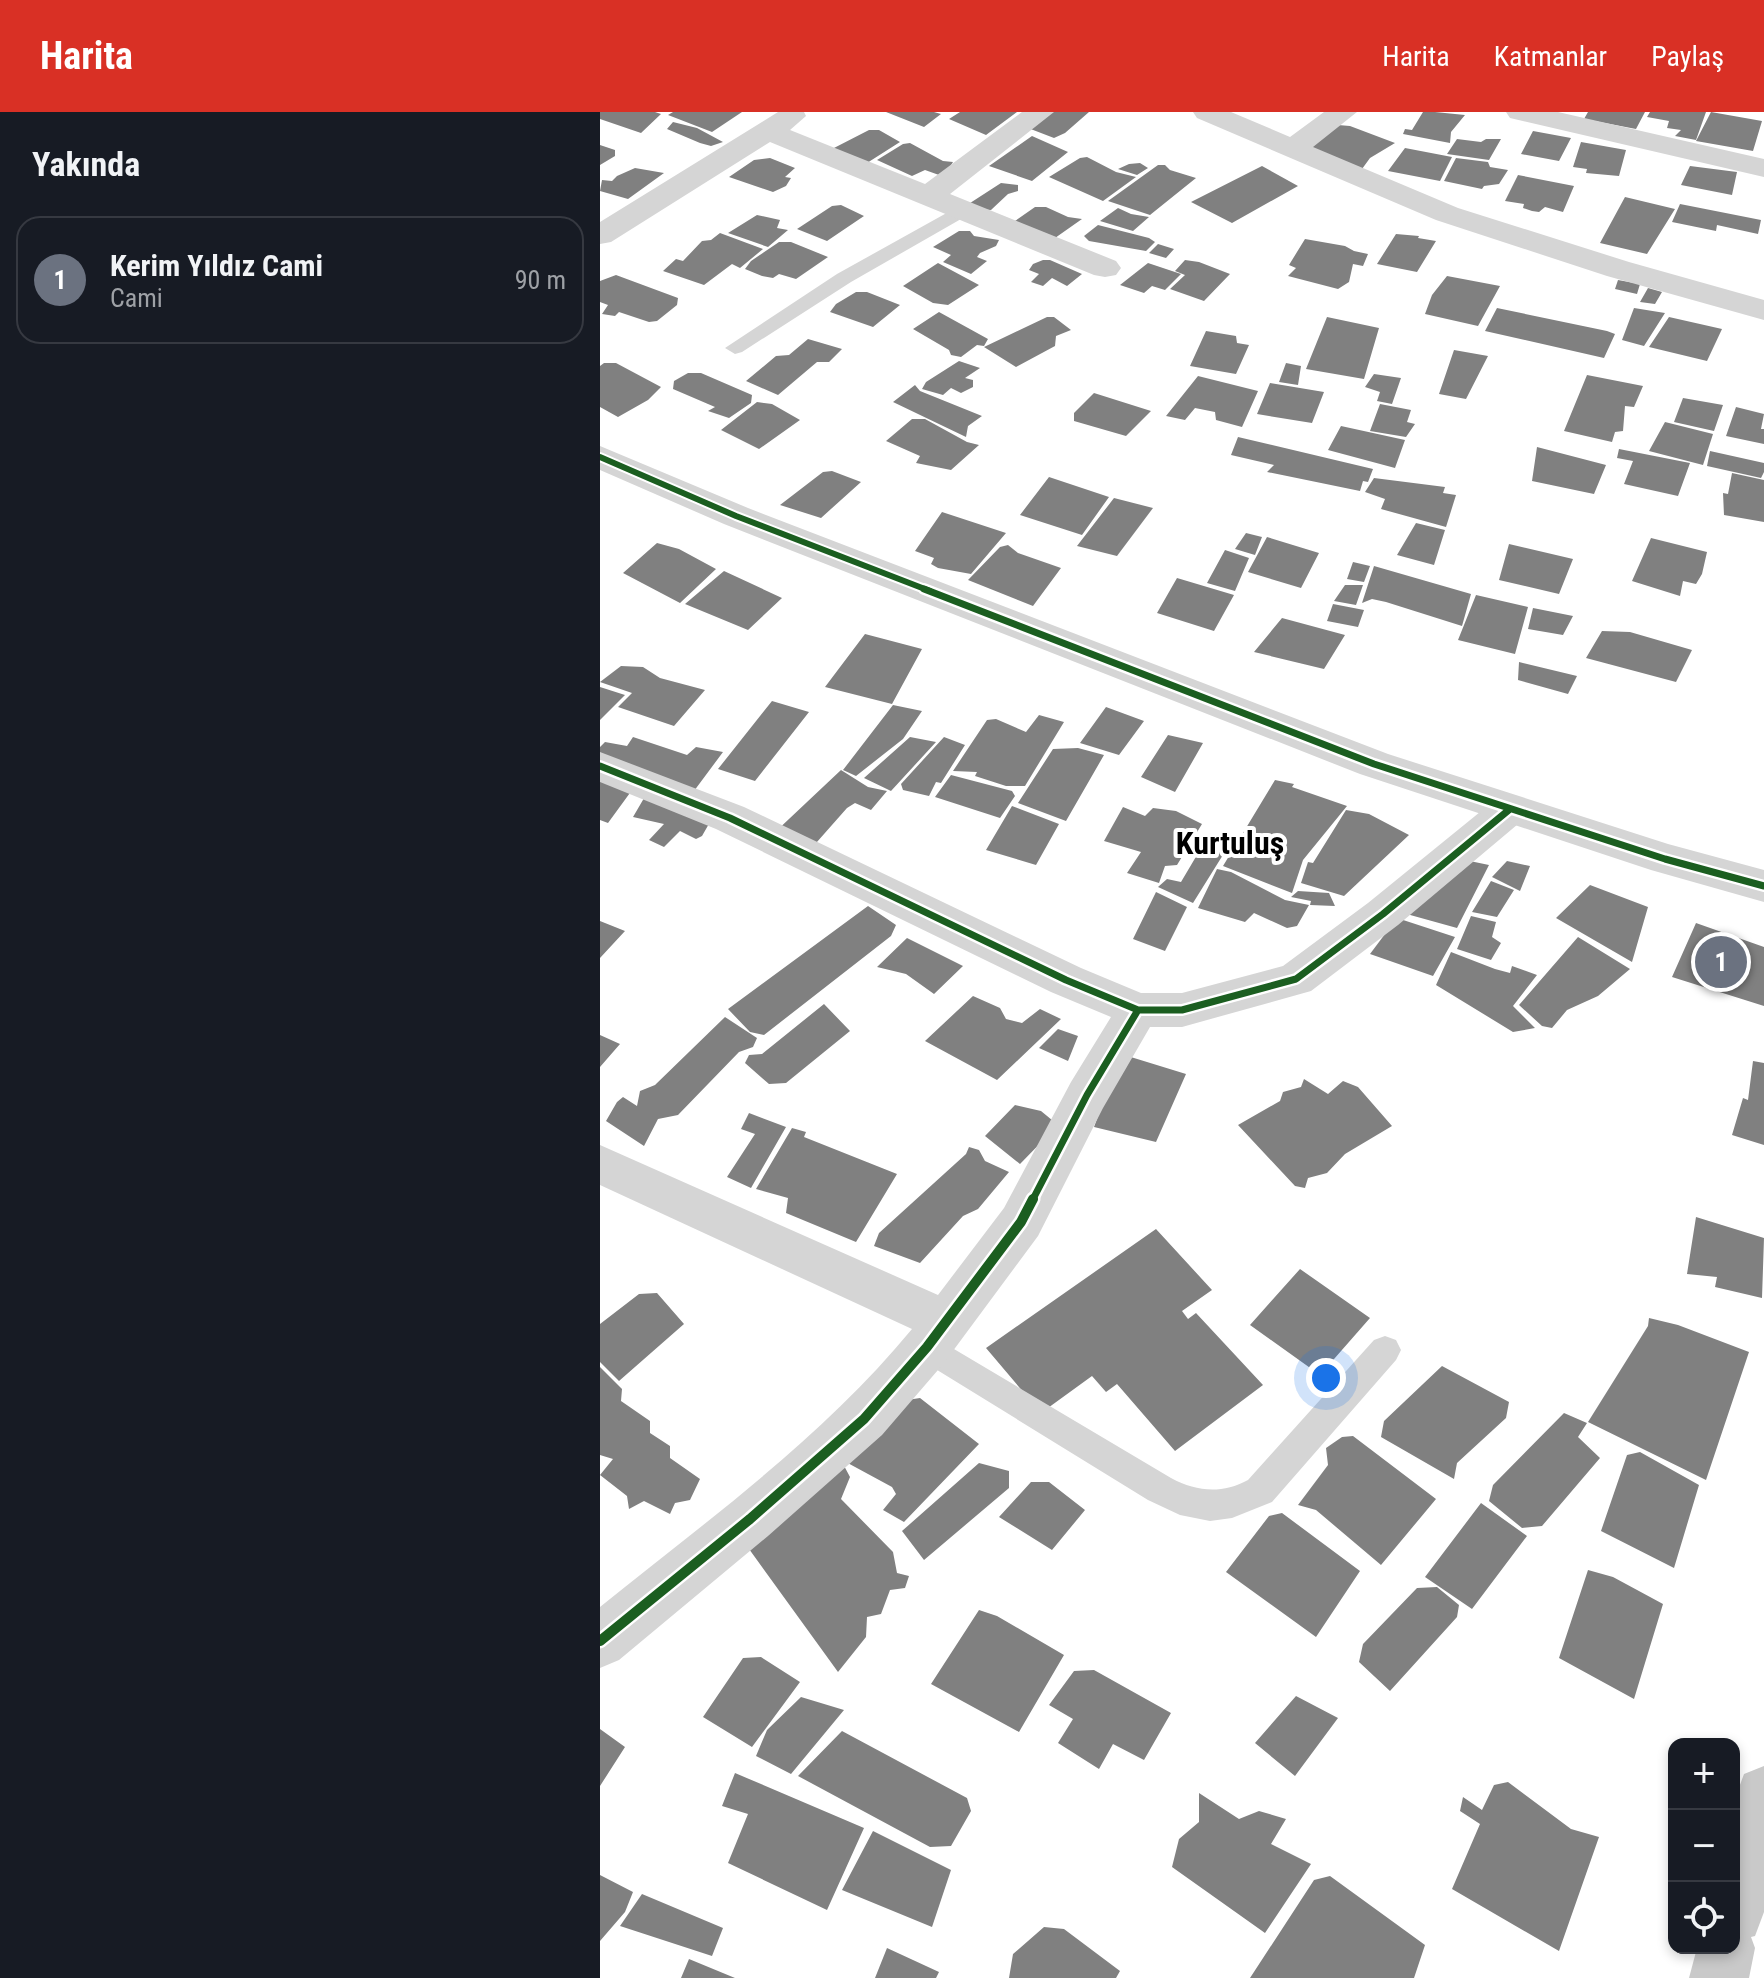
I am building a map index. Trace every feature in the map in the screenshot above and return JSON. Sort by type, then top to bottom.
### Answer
[{"type":"main road","points":[[1740,1891],[1764,1794]]},
{"type":"main road","points":[[1719,1978],[1725,1954]]},
{"type":"street","points":[[600,235],[799,112]]},
{"type":"street","points":[[927,197],[1040,112]]},
{"type":"street","points":[[1207,112],[1447,214],[1618,269],[1764,310]]},
{"type":"street","points":[[1291,149],[1343,112]]},
{"type":"street","points":[[1520,112],[1764,168]]},
{"type":"street","points":[[768,131],[1105,268]]},
{"type":"street","points":[[600,457],[736,516],[1374,764],[1665,859],[1764,886]]},
{"type":"street","points":[[600,766],[730,818],[1066,980],[1138,1010],[1182,1010],[1296,979],[1383,914],[1510,809]]},
{"type":"street","points":[[1665,859],[1764,903]]},
{"type":"street","points":[[600,1641],[750,1519],[864,1419],[937,1334],[1021,1222],[1087,1095],[1138,1010]]},
{"type":"street","points":[[600,1164],[937,1334]]},
{"type":"lane","points":[[735,348],[844,278],[961,211]]},
{"type":"lane","points":[[937,1334],[1012,1402],[1168,1492],[1199,1505],[1216,1507],[1240,1502],[1260,1491],[1385,1350]]},
{"type":"building","points":[[600,112],[661,114],[641,133],[600,119]]},
{"type":"building","points":[[673,112],[742,112],[712,132],[668,115]]},
{"type":"building","points":[[886,112],[934,112],[941,114],[924,127]]},
{"type":"building","points":[[960,112],[1017,112],[986,135],[949,119]]},
{"type":"building","points":[[1050,112],[1089,112],[1065,133],[1054,138],[1028,128]]},
{"type":"building","points":[[1423,112],[1465,115],[1451,132],[1450,143],[1403,134],[1405,129],[1412,130]]},
{"type":"building","points":[[1588,112],[1645,112],[1636,129],[1584,119]]},
{"type":"building","points":[[1650,112],[1706,112],[1696,140],[1675,136],[1681,130],[1667,128],[1669,121],[1647,117]]},
{"type":"building","points":[[1711,112],[1762,121],[1753,151],[1696,141]]},
{"type":"building","points":[[673,122],[697,128],[723,142],[711,146],[700,143],[667,129]]},
{"type":"building","points":[[1338,125],[1350,126],[1395,143],[1370,158],[1362,169],[1307,151]]},
{"type":"building","points":[[869,130],[879,130],[900,142],[867,163],[832,149]]},
{"type":"building","points":[[1533,131],[1571,138],[1559,161],[1521,154]]},
{"type":"building","points":[[1032,136],[1068,152],[1032,181],[989,166]]},
{"type":"building","points":[[1457,139],[1481,142],[1501,139],[1489,160],[1447,154]]},
{"type":"building","points":[[1581,142],[1626,150],[1619,176],[1586,173],[1587,169],[1573,167]]},
{"type":"building","points":[[910,143],[943,161],[953,162],[946,173],[939,175],[925,170],[912,176],[877,160]]},
{"type":"building","points":[[600,145],[615,150],[615,156],[600,165]]},
{"type":"building","points":[[1405,148],[1452,157],[1440,181],[1388,171]]},
{"type":"building","points":[[1087,157],[1116,172],[1136,177],[1103,201],[1049,177]]},
{"type":"building","points":[[770,158],[795,168],[785,177],[791,178],[786,186],[773,192],[729,177],[754,160]]},
{"type":"building","points":[[1456,158],[1488,162],[1490,167],[1508,170],[1499,184],[1482,189],[1444,181]]},
{"type":"building","points":[[1140,163],[1148,168],[1137,175],[1118,169],[1129,164]]},
{"type":"building","points":[[1158,165],[1196,178],[1150,215],[1108,201]]},
{"type":"building","points":[[1262,166],[1298,186],[1232,223],[1191,202]]},
{"type":"building","points":[[1690,166],[1737,172],[1732,195],[1681,185]]},
{"type":"building","points":[[635,168],[664,173],[628,199],[600,191],[602,180],[612,181]]},
{"type":"building","points":[[1518,175],[1574,186],[1563,212],[1545,207],[1539,212],[1532,211],[1523,208],[1524,204],[1505,201]]},
{"type":"building","points":[[1001,183],[1018,185],[1018,191],[1008,194],[991,210],[972,209],[967,205]]},
{"type":"building","points":[[1625,197],[1675,209],[1647,254],[1600,243]]},
{"type":"building","points":[[1680,204],[1761,220],[1758,234],[1717,225],[1716,231],[1672,222]]},
{"type":"building","points":[[841,205],[864,216],[827,241],[797,229],[832,206]]},
{"type":"building","points":[[1035,207],[1046,207],[1068,217],[1082,219],[1055,238],[1015,221]]},
{"type":"building","points":[[1118,208],[1149,217],[1133,231],[1100,221]]},
{"type":"building","points":[[757,215],[780,220],[777,228],[788,230],[768,247],[728,233]]},
{"type":"building","points":[[1098,225],[1155,242],[1146,251],[1089,241],[1084,236]]},
{"type":"building","points":[[959,231],[970,231],[974,236],[999,240],[996,246],[980,253],[977,257],[987,261],[971,274],[943,262],[951,255],[933,247]]},
{"type":"building","points":[[720,233],[763,249],[740,268],[732,264],[704,285],[663,271],[676,259],[683,261],[702,241],[711,240]]},
{"type":"building","points":[[1396,234],[1436,241],[1417,272],[1377,264]]},
{"type":"building","points":[[1305,239],[1345,246],[1368,254],[1363,266],[1353,264],[1349,282],[1338,289],[1288,276],[1296,268],[1289,265]]},
{"type":"building","points":[[779,242],[791,242],[828,257],[796,279],[779,274],[773,278],[762,276],[745,269],[751,261]]},
{"type":"building","points":[[1158,244],[1174,249],[1166,258],[1149,253]]},
{"type":"building","points":[[1043,260],[1082,274],[1067,286],[1052,278],[1043,286],[1031,282],[1039,274],[1029,270],[1033,264]]},
{"type":"building","points":[[1185,260],[1230,274],[1204,301],[1170,289],[1185,275],[1175,271]]},
{"type":"building","points":[[938,263],[979,285],[948,305],[933,303],[903,286]]},
{"type":"building","points":[[1148,263],[1181,274],[1165,290],[1152,286],[1144,293],[1120,285]]},
{"type":"building","points":[[616,275],[678,298],[677,305],[657,321],[649,322],[619,312],[615,316],[602,314],[608,305],[600,302],[600,281]]},
{"type":"building","points":[[1447,276],[1500,286],[1478,326],[1425,314],[1432,295]]},
{"type":"building","points":[[1618,280],[1640,284],[1637,294],[1615,289]]},
{"type":"building","points":[[1648,288],[1662,292],[1655,304],[1640,302]]},
{"type":"building","points":[[856,292],[867,292],[900,305],[873,327],[830,312],[836,304]]},
{"type":"building","points":[[1497,308],[1615,334],[1604,358],[1485,331]]},
{"type":"building","points":[[1634,308],[1665,313],[1644,346],[1622,340]]},
{"type":"building","points":[[939,312],[988,339],[984,346],[977,345],[961,357],[951,355],[949,350],[913,329]]},
{"type":"building","points":[[1047,317],[1054,317],[1071,330],[1056,336],[1055,346],[1016,367],[984,347]]},
{"type":"building","points":[[1327,317],[1379,328],[1364,379],[1306,369]]},
{"type":"building","points":[[1669,317],[1722,329],[1707,361],[1649,347]]},
{"type":"building","points":[[1206,331],[1236,336],[1237,343],[1249,345],[1236,374],[1190,366]]},
{"type":"building","points":[[808,339],[842,349],[829,362],[817,362],[778,395],[746,381],[776,356],[789,355]]},
{"type":"building","points":[[1454,350],[1488,356],[1466,399],[1439,394]]},
{"type":"building","points":[[959,361],[980,368],[965,378],[973,380],[973,387],[961,393],[951,388],[943,395],[922,389],[926,382]]},
{"type":"building","points":[[616,363],[661,387],[648,400],[618,417],[600,407],[600,366]]},
{"type":"building","points":[[1286,363],[1301,366],[1298,385],[1279,382]]},
{"type":"building","points":[[688,373],[701,373],[752,395],[751,403],[729,418],[708,411],[715,407],[673,389],[674,381]]},
{"type":"building","points":[[1374,374],[1401,378],[1392,404],[1377,401],[1380,392],[1365,387]]},
{"type":"building","points":[[1587,375],[1643,386],[1634,407],[1625,406],[1623,431],[1615,432],[1612,442],[1564,431]]},
{"type":"building","points":[[1198,376],[1258,391],[1242,427],[1216,420],[1215,412],[1195,408],[1185,420],[1166,416]]},
{"type":"building","points":[[1270,383],[1324,392],[1312,423],[1257,414]]},
{"type":"building","points":[[915,385],[920,391],[982,416],[968,426],[966,437],[893,402]]},
{"type":"building","points":[[1094,393],[1151,411],[1126,436],[1074,421],[1074,413]]},
{"type":"building","points":[[1683,398],[1723,405],[1714,431],[1674,422]]},
{"type":"building","points":[[757,402],[772,404],[800,420],[759,449],[721,430]]},
{"type":"building","points":[[1380,404],[1411,410],[1407,422],[1415,424],[1406,437],[1370,431]]},
{"type":"building","points":[[1736,407],[1764,414],[1761,429],[1764,429],[1764,444],[1726,436]]},
{"type":"building","points":[[912,419],[925,419],[967,442],[979,445],[951,470],[916,463],[920,456],[886,441]]},
{"type":"building","points":[[1665,422],[1713,434],[1703,465],[1649,451]]},
{"type":"building","points":[[1341,426],[1405,440],[1395,468],[1328,450]]},
{"type":"building","points":[[1238,437],[1373,469],[1368,482],[1363,481],[1360,491],[1267,472],[1274,465],[1231,455]]},
{"type":"building","points":[[1537,447],[1606,465],[1594,494],[1532,481]]},
{"type":"building","points":[[1619,449],[1690,463],[1678,496],[1624,484],[1633,461],[1617,458]]},
{"type":"building","points":[[1710,451],[1764,463],[1764,472],[1761,478],[1707,466]]},
{"type":"building","points":[[832,471],[861,482],[821,518],[780,505],[823,472]]},
{"type":"building","points":[[1732,473],[1764,480],[1764,522],[1724,515],[1723,493],[1728,494]]},
{"type":"building","points":[[1049,477],[1109,497],[1082,535],[1020,515]]},
{"type":"building","points":[[1374,478],[1445,487],[1443,493],[1456,495],[1446,527],[1381,509],[1385,499],[1365,492]]},
{"type":"building","points":[[1114,498],[1153,508],[1117,556],[1077,546]]},
{"type":"building","points":[[942,512],[1006,533],[971,574],[938,568],[931,564],[934,558],[915,551]]},
{"type":"building","points":[[1416,523],[1445,530],[1434,565],[1397,555]]},
{"type":"building","points":[[1246,533],[1262,537],[1255,555],[1235,549]]},
{"type":"building","points":[[1267,537],[1319,553],[1301,588],[1248,572]]},
{"type":"building","points":[[1651,538],[1707,552],[1702,574],[1696,584],[1683,581],[1680,596],[1632,581]]},
{"type":"building","points":[[657,543],[679,549],[716,569],[680,603],[623,573]]},
{"type":"building","points":[[1509,544],[1573,559],[1559,594],[1499,580]]},
{"type":"building","points":[[1008,545],[1018,553],[1061,568],[1033,606],[968,580],[1000,547]]},
{"type":"building","points":[[1225,550],[1249,558],[1235,591],[1207,583]]},
{"type":"building","points":[[1353,562],[1370,566],[1364,582],[1347,579]]},
{"type":"building","points":[[1374,566],[1471,594],[1462,626],[1386,602],[1372,599],[1362,603]]},
{"type":"building","points":[[724,571],[782,598],[748,630],[685,604]]},
{"type":"building","points":[[1177,578],[1234,595],[1214,631],[1157,613]]},
{"type":"building","points":[[1345,585],[1363,585],[1356,605],[1334,601]]},
{"type":"building","points":[[1476,595],[1528,607],[1515,654],[1458,640]]},
{"type":"building","points":[[1333,604],[1364,610],[1358,627],[1327,621]]},
{"type":"building","points":[[1533,608],[1573,616],[1563,635],[1528,629]]},
{"type":"building","points":[[1282,618],[1345,635],[1324,669],[1254,652]]},
{"type":"building","points":[[1602,631],[1630,632],[1692,650],[1676,682],[1586,658]]},
{"type":"building","points":[[865,634],[922,649],[892,704],[825,687]]},
{"type":"building","points":[[1519,662],[1577,676],[1568,694],[1518,680]]},
{"type":"building","points":[[621,666],[643,667],[660,678],[705,690],[674,726],[618,707],[632,693],[600,682]]},
{"type":"building","points":[[600,687],[625,695],[600,720]]},
{"type":"building","points":[[772,701],[809,712],[755,781],[718,769]]},
{"type":"building","points":[[893,705],[922,711],[903,739],[856,776],[843,770]]},
{"type":"building","points":[[1106,707],[1144,721],[1119,755],[1080,743]]},
{"type":"building","points":[[1039,715],[1064,722],[1025,786],[1006,786],[975,776],[977,772],[953,771],[987,720],[996,719],[1026,732]]},
{"type":"building","points":[[1168,735],[1203,743],[1175,792],[1141,777]]},
{"type":"building","points":[[633,737],[687,755],[696,747],[723,752],[694,791],[600,760],[600,747],[605,742],[627,746]]},
{"type":"building","points":[[910,737],[936,742],[891,791],[864,778]]},
{"type":"building","points":[[944,737],[965,745],[941,783],[936,782],[929,796],[903,790],[901,784]]},
{"type":"building","points":[[1078,748],[1104,755],[1066,821],[1018,803],[1053,749]]},
{"type":"building","points":[[841,770],[868,787],[887,791],[871,810],[855,803],[847,808],[809,851],[772,835]]},
{"type":"building","points":[[600,775],[635,786],[608,823],[600,820]]},
{"type":"building","points":[[951,775],[1012,791],[1015,796],[1000,818],[935,797]]},
{"type":"building","points":[[1275,780],[1294,784],[1292,787],[1347,806],[1303,860],[1292,893],[1223,866]]},
{"type":"building","points":[[647,793],[714,815],[702,836],[696,839],[680,831],[664,847],[649,840],[664,824],[633,817]]},
{"type":"building","points":[[1012,806],[1059,824],[1036,865],[986,850]]},
{"type":"building","points":[[1123,807],[1145,816],[1153,808],[1176,811],[1202,824],[1177,865],[1165,866],[1159,883],[1127,873],[1141,852],[1104,841]]},
{"type":"building","points":[[1346,810],[1369,814],[1409,835],[1344,896],[1301,883],[1308,862],[1313,863]]},
{"type":"building","points":[[1210,833],[1231,842],[1193,903],[1158,887],[1167,879],[1181,882]]},
{"type":"building","points":[[1465,860],[1489,865],[1457,928],[1403,913]]},
{"type":"building","points":[[1507,861],[1530,866],[1520,891],[1492,877]]},
{"type":"building","points":[[1217,869],[1231,872],[1285,900],[1309,905],[1297,926],[1287,928],[1254,913],[1245,922],[1198,908]]},
{"type":"building","points":[[1491,881],[1514,890],[1497,917],[1472,912]]},
{"type":"building","points":[[1590,885],[1648,907],[1632,962],[1556,918]]},
{"type":"building","points":[[1298,891],[1329,893],[1335,906],[1310,905],[1311,901],[1291,897]]},
{"type":"building","points":[[1156,892],[1187,907],[1165,951],[1133,939]]},
{"type":"building","points":[[868,906],[896,925],[891,936],[764,1035],[750,1032],[728,1009]]},
{"type":"building","points":[[1471,916],[1496,922],[1492,937],[1501,943],[1491,960],[1457,949]]},
{"type":"building","points":[[1397,918],[1455,937],[1433,976],[1370,954]]},
{"type":"building","points":[[600,921],[625,931],[600,958]]},
{"type":"building","points":[[1696,923],[1764,947],[1764,1006],[1672,977]]},
{"type":"building","points":[[1578,937],[1630,969],[1598,996],[1567,1010],[1552,1028],[1542,1026],[1519,1005]]},
{"type":"building","points":[[907,938],[963,966],[934,994],[906,974],[877,967]]},
{"type":"building","points":[[1451,952],[1495,969],[1510,973],[1512,966],[1537,975],[1513,1006],[1535,1028],[1513,1032],[1436,985]]},
{"type":"building","points":[[973,996],[1000,1008],[1006,1019],[1022,1023],[1040,1009],[1061,1019],[997,1080],[925,1041]]},
{"type":"building","points":[[824,1004],[850,1031],[786,1083],[769,1084],[745,1063],[749,1055],[762,1054]]},
{"type":"building","points":[[725,1017],[757,1038],[753,1047],[739,1052],[678,1115],[658,1119],[644,1146],[606,1121],[623,1097],[637,1106],[640,1091],[655,1085]]},
{"type":"building","points":[[1058,1029],[1078,1036],[1068,1061],[1039,1048]]},
{"type":"building","points":[[600,1035],[620,1044],[600,1067]]},
{"type":"building","points":[[1121,1054],[1186,1074],[1156,1142],[1094,1127]]},
{"type":"building","points":[[1753,1061],[1764,1063],[1764,1145],[1732,1135],[1743,1098],[1748,1100]]},
{"type":"building","points":[[1304,1079],[1328,1094],[1343,1081],[1358,1087],[1392,1126],[1345,1154],[1327,1173],[1308,1178],[1305,1188],[1295,1186],[1238,1125],[1280,1101],[1283,1092],[1301,1087]]},
{"type":"building","points":[[1015,1105],[1041,1111],[1058,1125],[1020,1164],[985,1136]]},
{"type":"building","points":[[749,1113],[786,1127],[751,1188],[727,1177],[755,1134],[741,1129]]},
{"type":"building","points":[[792,1128],[806,1132],[804,1137],[897,1174],[856,1242],[786,1213],[788,1198],[756,1189]]},
{"type":"building","points":[[969,1147],[979,1150],[985,1161],[1009,1172],[978,1209],[963,1216],[920,1263],[874,1246],[879,1233],[966,1154]]},
{"type":"building","points":[[1696,1217],[1764,1238],[1762,1298],[1715,1287],[1717,1277],[1687,1274]]},
{"type":"building","points":[[1156,1229],[1212,1290],[1182,1311],[1188,1319],[1196,1313],[1263,1385],[1175,1451],[1117,1384],[1106,1392],[1092,1376],[1041,1413],[986,1348]]},
{"type":"building","points":[[1300,1269],[1370,1318],[1320,1375],[1250,1325]]},
{"type":"building","points":[[657,1293],[684,1324],[619,1381],[600,1362],[600,1324],[639,1294]]},
{"type":"building","points":[[1649,1318],[1678,1325],[1749,1352],[1706,1480],[1588,1422],[1648,1326]]},
{"type":"building","points":[[1442,1366],[1509,1402],[1506,1418],[1457,1463],[1454,1479],[1381,1437],[1384,1421]]},
{"type":"building","points":[[600,1367],[622,1389],[621,1401],[650,1421],[650,1433],[670,1446],[670,1458],[700,1479],[690,1500],[675,1503],[670,1514],[644,1501],[629,1509],[627,1496],[600,1475],[613,1459],[600,1455]]},
{"type":"building","points":[[920,1398],[979,1444],[904,1522],[883,1510],[896,1494],[892,1487],[844,1461],[907,1400]]},
{"type":"building","points":[[1564,1413],[1587,1423],[1578,1437],[1600,1458],[1542,1526],[1522,1528],[1489,1501],[1493,1485]]},
{"type":"building","points":[[1353,1436],[1436,1499],[1381,1565],[1316,1510],[1298,1505],[1328,1465],[1326,1448],[1342,1437]]},
{"type":"building","points":[[1640,1452],[1699,1485],[1674,1568],[1601,1531],[1627,1455]]},
{"type":"building","points":[[842,1462],[850,1477],[841,1499],[893,1552],[897,1573],[909,1576],[905,1588],[890,1590],[881,1614],[867,1617],[866,1637],[838,1672],[744,1542]]},
{"type":"building","points":[[979,1463],[1009,1471],[1009,1488],[924,1560],[902,1531]]},
{"type":"building","points":[[1031,1482],[1049,1482],[1085,1510],[1052,1550],[999,1517]]},
{"type":"building","points":[[1481,1503],[1527,1536],[1472,1609],[1425,1577]]},
{"type":"building","points":[[1282,1513],[1360,1571],[1316,1637],[1226,1572],[1269,1516]]},
{"type":"building","points":[[1588,1570],[1613,1577],[1663,1604],[1634,1699],[1559,1658]]},
{"type":"building","points":[[1437,1587],[1459,1605],[1457,1617],[1390,1691],[1359,1662],[1363,1644],[1417,1588]]},
{"type":"building","points":[[979,1610],[997,1616],[1064,1655],[1019,1732],[931,1684]]},
{"type":"building","points":[[761,1657],[800,1682],[752,1747],[703,1717],[743,1658]]},
{"type":"building","points":[[1094,1670],[1171,1713],[1144,1760],[1113,1744],[1099,1769],[1058,1743],[1073,1719],[1049,1705],[1074,1671]]},
{"type":"building","points":[[1296,1696],[1338,1718],[1295,1776],[1255,1743]]},
{"type":"building","points":[[801,1697],[844,1710],[791,1774],[756,1756],[767,1730]]},
{"type":"building","points":[[600,1729],[625,1747],[600,1786]]},
{"type":"building","points":[[842,1731],[967,1798],[971,1811],[951,1846],[930,1847],[798,1776]]},
{"type":"building","points":[[735,1773],[864,1828],[827,1910],[728,1863],[748,1814],[722,1806]]},
{"type":"building","points":[[1508,1782],[1571,1829],[1599,1837],[1559,1951],[1452,1889],[1480,1824],[1460,1811],[1463,1797],[1482,1810],[1494,1785]]},
{"type":"building","points":[[1199,1793],[1239,1819],[1259,1811],[1286,1819],[1271,1844],[1311,1864],[1265,1933],[1172,1867],[1179,1839],[1199,1822]]},
{"type":"building","points":[[873,1831],[951,1870],[932,1927],[842,1890]]},
{"type":"building","points":[[600,1875],[633,1892],[625,1912],[600,1941]]},
{"type":"building","points":[[1330,1876],[1425,1945],[1414,1978],[1250,1978],[1314,1880]]},
{"type":"building","points":[[642,1894],[723,1928],[712,1956],[620,1926]]},
{"type":"building","points":[[1044,1927],[1064,1929],[1120,1971],[1116,1978],[1009,1978],[1013,1954]]},
{"type":"building","points":[[887,1948],[939,1972],[936,1978],[875,1978]]},
{"type":"building","points":[[689,1959],[735,1978],[681,1978]]},
{"type":"cycle path","points":[[600,457],[736,516],[1374,764],[1665,859],[1764,886]]},
{"type":"cycle path","points":[[600,766],[730,818],[1066,980],[1138,1010],[1182,1010],[1296,979],[1383,914],[1510,809]]},
{"type":"cycle path","points":[[600,1641],[750,1519],[864,1419],[927,1347],[1021,1222],[1087,1095],[1138,1010]]},
{"type":"place","name":"Kerim Yıldız Cami","points":[[1721,962]]},
{"type":"district","name":"Kurtuluş","points":[[1230,843]]}]
